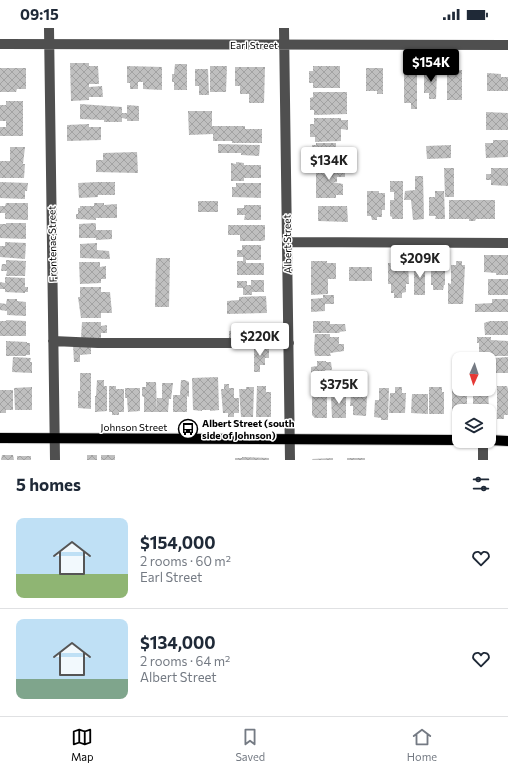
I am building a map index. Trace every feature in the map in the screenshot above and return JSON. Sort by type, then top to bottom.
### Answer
[{"type":"main road","name":"Johnson Street","points":[[0,438],[452,440]]},
{"type":"main road","points":[[496,440],[508,441]]},
{"type":"street","name":"Frontenac Street","points":[[49,28],[55,460]]},
{"type":"street","name":"Albert Street","points":[[284,28],[290,460]]},
{"type":"street","name":"Earl Street","points":[[0,44],[284,46],[508,45]]},
{"type":"street","points":[[287,242],[508,244]]},
{"type":"street","points":[[53,341],[98,343],[289,343]]},
{"type":"street","points":[[483,448],[483,460]]},
{"type":"building","points":[[70,63],[89,63],[89,66],[98,66],[99,84],[89,84],[89,87],[102,86],[103,97],[89,97],[89,100],[71,101]]},
{"type":"building","points":[[175,64],[187,64],[187,90],[174,90],[172,74],[174,74]]},
{"type":"building","points":[[127,66],[162,67],[162,90],[143,89],[143,82],[138,82],[138,89],[130,89],[130,83],[127,83]]},
{"type":"building","points":[[210,66],[227,66],[226,92],[210,92]]},
{"type":"building","points":[[313,66],[340,66],[340,88],[313,88],[313,83],[309,83],[309,71],[313,71]]},
{"type":"building","points":[[235,67],[265,67],[264,103],[249,103],[249,94],[240,94],[240,86],[235,86]]},
{"type":"building","points":[[0,68],[26,68],[26,89],[17,89],[16,92],[0,92]]},
{"type":"building","points":[[366,68],[383,68],[383,94],[377,94],[377,91],[366,91]]},
{"type":"building","points":[[195,69],[208,69],[209,95],[199,95],[199,86],[195,86]]},
{"type":"building","points":[[404,70],[417,70],[417,109],[411,109],[411,103],[404,103]]},
{"type":"building","points":[[424,70],[436,70],[436,99],[429,99],[429,93],[424,93]]},
{"type":"building","points":[[447,70],[462,70],[462,100],[447,100]]},
{"type":"building","points":[[487,73],[501,74],[501,77],[508,77],[508,91],[487,91]]},
{"type":"building","points":[[313,92],[347,92],[347,114],[314,115],[314,110],[310,110],[310,98],[313,97]]},
{"type":"building","points":[[6,101],[23,101],[23,136],[0,136],[0,127],[6,127],[6,121],[0,121],[0,105],[6,105]]},
{"type":"building","points":[[80,104],[122,107],[122,113],[127,113],[127,105],[139,106],[139,121],[127,121],[127,119],[122,118],[122,122],[104,122],[104,120],[80,119]]},
{"type":"building","points":[[188,111],[212,111],[212,126],[245,126],[245,129],[262,129],[262,143],[232,143],[232,141],[213,141],[213,134],[189,135]]},
{"type":"building","points":[[486,112],[508,113],[508,130],[486,130]]},
{"type":"building","points":[[314,118],[341,118],[341,120],[348,120],[348,130],[341,129],[341,141],[315,142],[315,137],[310,137],[310,124],[314,124]]},
{"type":"building","points":[[89,124],[89,127],[101,127],[101,140],[67,141],[67,125]]},
{"type":"building","points":[[493,140],[508,140],[508,157],[486,158],[485,143],[493,143]]},
{"type":"building","points":[[316,143],[336,143],[336,150],[340,150],[340,156],[335,156],[335,160],[312,159],[312,145],[316,145]]},
{"type":"building","points":[[218,144],[260,145],[259,156],[241,155],[241,153],[218,153]]},
{"type":"building","points":[[451,145],[451,158],[427,159],[426,146]]},
{"type":"building","points":[[10,147],[25,147],[23,164],[25,164],[24,178],[0,178],[0,161],[10,161]]},
{"type":"building","points":[[137,152],[138,173],[96,172],[96,160],[103,160],[103,153]]},
{"type":"building","points":[[236,162],[244,163],[244,165],[261,165],[261,178],[244,178],[244,181],[231,181],[231,163],[236,164]]},
{"type":"building","points":[[316,165],[337,165],[337,167],[345,167],[345,177],[337,177],[337,182],[332,182],[343,184],[343,195],[336,195],[336,198],[316,198]]},
{"type":"building","points":[[444,168],[454,168],[454,197],[445,197]]},
{"type":"building","points":[[491,168],[508,168],[508,186],[491,185],[491,180],[486,180],[486,174],[491,174]]},
{"type":"building","points":[[415,176],[423,176],[424,219],[413,220],[411,200],[404,200],[405,191],[415,190]]},
{"type":"building","points":[[390,181],[403,181],[403,219],[392,219],[390,216],[390,200],[394,200],[394,192],[390,192]]},
{"type":"building","points":[[0,182],[28,183],[27,191],[25,191],[25,199],[0,198]]},
{"type":"building","points":[[115,182],[115,195],[98,195],[98,197],[79,198],[78,183]]},
{"type":"building","points":[[236,183],[261,183],[261,198],[232,197],[232,187],[236,187]]},
{"type":"building","points":[[367,191],[379,191],[379,193],[385,193],[385,210],[382,210],[382,217],[377,217],[377,220],[372,220],[371,216],[367,216]]},
{"type":"building","points":[[435,191],[444,191],[445,219],[435,219],[436,216],[429,216],[429,197],[435,197]]},
{"type":"building","points":[[449,200],[495,200],[495,219],[476,219],[475,221],[469,221],[469,219],[449,219]]},
{"type":"building","points":[[198,201],[218,201],[218,212],[198,212]]},
{"type":"building","points":[[6,203],[28,203],[28,220],[5,219],[5,213],[0,213],[0,206],[5,206]]},
{"type":"building","points":[[94,203],[104,203],[104,205],[117,204],[117,218],[96,218],[96,220],[76,219],[76,214],[78,214],[78,208],[80,208],[80,206],[94,206]]},
{"type":"building","points":[[244,205],[261,205],[261,220],[244,220],[245,215],[237,215],[237,208],[244,208]]},
{"type":"building","points":[[318,206],[347,206],[348,222],[318,221]]},
{"type":"building","points":[[26,223],[26,239],[0,238],[0,224]]},
{"type":"building","points":[[95,223],[96,230],[112,230],[112,239],[96,240],[96,238],[79,238],[79,224]]},
{"type":"building","points":[[228,225],[265,225],[265,240],[240,241],[240,235],[228,235]]},
{"type":"building","points":[[5,242],[26,243],[25,259],[0,257],[0,246],[5,246]]},
{"type":"building","points":[[97,243],[97,250],[109,251],[110,259],[80,258],[80,244]]},
{"type":"building","points":[[242,245],[261,245],[261,260],[246,260],[246,263],[264,263],[264,275],[237,275],[237,261],[243,261],[243,257],[237,257],[237,250],[242,250]]},
{"type":"building","points":[[484,255],[508,255],[508,275],[496,275],[496,273],[484,272]]},
{"type":"building","points":[[156,258],[170,258],[169,307],[155,307]]},
{"type":"building","points":[[6,260],[26,261],[25,276],[6,276],[7,271],[1,271],[2,264],[6,264]]},
{"type":"building","points":[[311,261],[327,261],[327,263],[336,263],[336,279],[328,279],[328,294],[311,295]]},
{"type":"building","points":[[456,261],[462,261],[462,265],[465,265],[463,304],[448,304],[448,283],[451,284],[451,265],[456,265]]},
{"type":"building","points":[[79,262],[100,262],[100,267],[106,266],[106,279],[101,279],[101,283],[80,284]]},
{"type":"building","points":[[438,262],[444,262],[445,285],[443,290],[433,290],[433,285],[431,285],[431,266],[438,266]]},
{"type":"building","points":[[388,263],[408,263],[409,284],[406,284],[406,292],[402,293],[402,298],[394,298],[394,293],[391,293],[391,284],[388,284]]},
{"type":"building","points":[[414,263],[425,263],[425,295],[414,295]]},
{"type":"building","points":[[349,267],[372,267],[372,281],[349,281]]},
{"type":"building","points":[[5,277],[25,278],[25,287],[28,287],[28,292],[5,292],[5,289],[0,289],[0,282],[5,283]]},
{"type":"building","points":[[488,279],[508,279],[508,295],[488,295]]},
{"type":"building","points":[[251,280],[264,280],[264,292],[252,292],[252,295],[243,295],[243,288],[237,288],[237,281],[247,281],[247,285],[251,285]]},
{"type":"building","points":[[80,287],[101,287],[101,292],[110,292],[112,313],[101,313],[101,318],[81,318],[78,297],[80,297]]},
{"type":"building","points":[[323,295],[334,295],[334,304],[325,304],[325,311],[311,312],[311,299],[323,298]]},
{"type":"building","points":[[266,296],[267,313],[227,314],[227,301],[239,300],[239,297]]},
{"type":"building","points":[[7,299],[17,299],[17,301],[26,302],[26,316],[7,315],[7,311],[0,310],[0,303],[6,304]]},
{"type":"building","points":[[492,299],[508,299],[508,312],[475,312],[475,304],[492,303]]},
{"type":"building","points":[[0,321],[26,321],[26,336],[0,336]]},
{"type":"building","points":[[313,321],[330,321],[330,324],[345,324],[346,331],[339,332],[340,333],[313,333]]},
{"type":"building","points":[[490,321],[508,321],[508,335],[485,335],[484,323]]},
{"type":"building","points":[[82,322],[101,322],[101,326],[107,325],[107,333],[101,333],[101,338],[81,338]]},
{"type":"building","points":[[265,325],[265,339],[229,339],[229,331],[247,329],[247,326]]},
{"type":"building","points":[[315,334],[330,334],[330,337],[339,337],[339,344],[344,344],[344,351],[330,353],[331,356],[315,356]]},
{"type":"building","points":[[477,337],[491,337],[491,340],[508,341],[508,356],[496,356],[496,352],[479,352],[479,343],[477,343]]},
{"type":"building","points":[[6,341],[30,343],[30,355],[6,356]]},
{"type":"building","points":[[73,345],[91,345],[91,354],[80,355],[80,362],[74,362]]},
{"type":"building","points":[[254,346],[269,346],[269,358],[265,358],[265,365],[260,365],[260,372],[254,372]]},
{"type":"building","points":[[13,357],[31,358],[30,362],[32,362],[32,373],[12,372]]},
{"type":"building","points":[[508,357],[508,373],[496,373],[496,358]]},
{"type":"building","points":[[317,361],[331,362],[332,370],[325,370],[326,378],[311,378],[311,367],[317,366]]},
{"type":"building","points":[[80,373],[91,373],[91,409],[78,408]]},
{"type":"building","points":[[218,377],[219,410],[193,410],[192,378]]},
{"type":"building","points":[[97,380],[104,380],[104,386],[107,386],[107,411],[95,412]]},
{"type":"building","points":[[181,380],[189,382],[187,412],[173,412],[173,395],[180,395]]},
{"type":"building","points":[[146,382],[156,382],[157,412],[144,412],[142,387],[146,387]]},
{"type":"building","points":[[162,383],[173,383],[171,399],[169,399],[168,412],[157,412],[157,398],[162,398]]},
{"type":"building","points":[[224,384],[229,384],[229,388],[234,388],[234,398],[239,398],[239,413],[234,413],[234,417],[228,417],[228,413],[223,413],[221,389],[224,389]]},
{"type":"building","points":[[109,386],[116,386],[116,389],[124,389],[124,412],[119,412],[119,415],[112,415],[112,412],[109,412]]},
{"type":"building","points":[[257,386],[266,386],[266,392],[271,392],[271,417],[256,417]]},
{"type":"building","points":[[497,386],[507,386],[508,389],[508,415],[504,415],[504,419],[497,419]]},
{"type":"building","points":[[32,387],[32,410],[15,410],[14,388]]},
{"type":"building","points":[[246,387],[254,387],[253,417],[241,417],[239,389],[246,389]]},
{"type":"building","points":[[395,387],[402,387],[402,393],[406,393],[405,413],[389,413],[390,393],[395,393]]},
{"type":"building","points":[[429,387],[442,387],[442,392],[444,392],[444,414],[429,414]]},
{"type":"building","points":[[125,388],[140,388],[140,411],[128,412],[127,398],[125,398]]},
{"type":"building","points":[[379,388],[389,388],[388,420],[381,420],[381,418],[374,417],[375,400],[379,400]]},
{"type":"building","points":[[0,390],[13,390],[13,410],[6,410],[6,413],[0,413]]},
{"type":"building","points":[[337,391],[346,391],[346,418],[332,418],[331,396],[337,396]]},
{"type":"building","points":[[323,393],[327,393],[327,418],[315,418],[312,415],[312,395],[323,396]]},
{"type":"building","points":[[412,394],[428,394],[428,414],[411,413]]},
{"type":"building","points":[[351,396],[367,396],[366,416],[353,415],[353,406],[350,406]]},
{"type":"building","points":[[452,396],[467,396],[467,404],[452,404]]},
{"type":"building","points":[[473,396],[488,396],[489,404],[473,404]]},
{"type":"building","points":[[2,455],[13,455],[14,460],[1,460]]},
{"type":"building","points":[[87,455],[97,455],[97,460],[87,460]]},
{"type":"building","points":[[101,455],[115,455],[115,460],[101,460]]},
{"type":"building","points":[[17,456],[31,456],[31,460],[17,460]]},
{"type":"building","points":[[235,458],[269,458],[269,460],[235,460]]},
{"type":"building","points":[[333,458],[333,460],[312,459]]},
{"type":"building","points":[[347,458],[365,458],[365,460],[347,460]]},
{"type":"place","name":"Albert Street (south side of Johnson)","points":[[188,429]]}]
